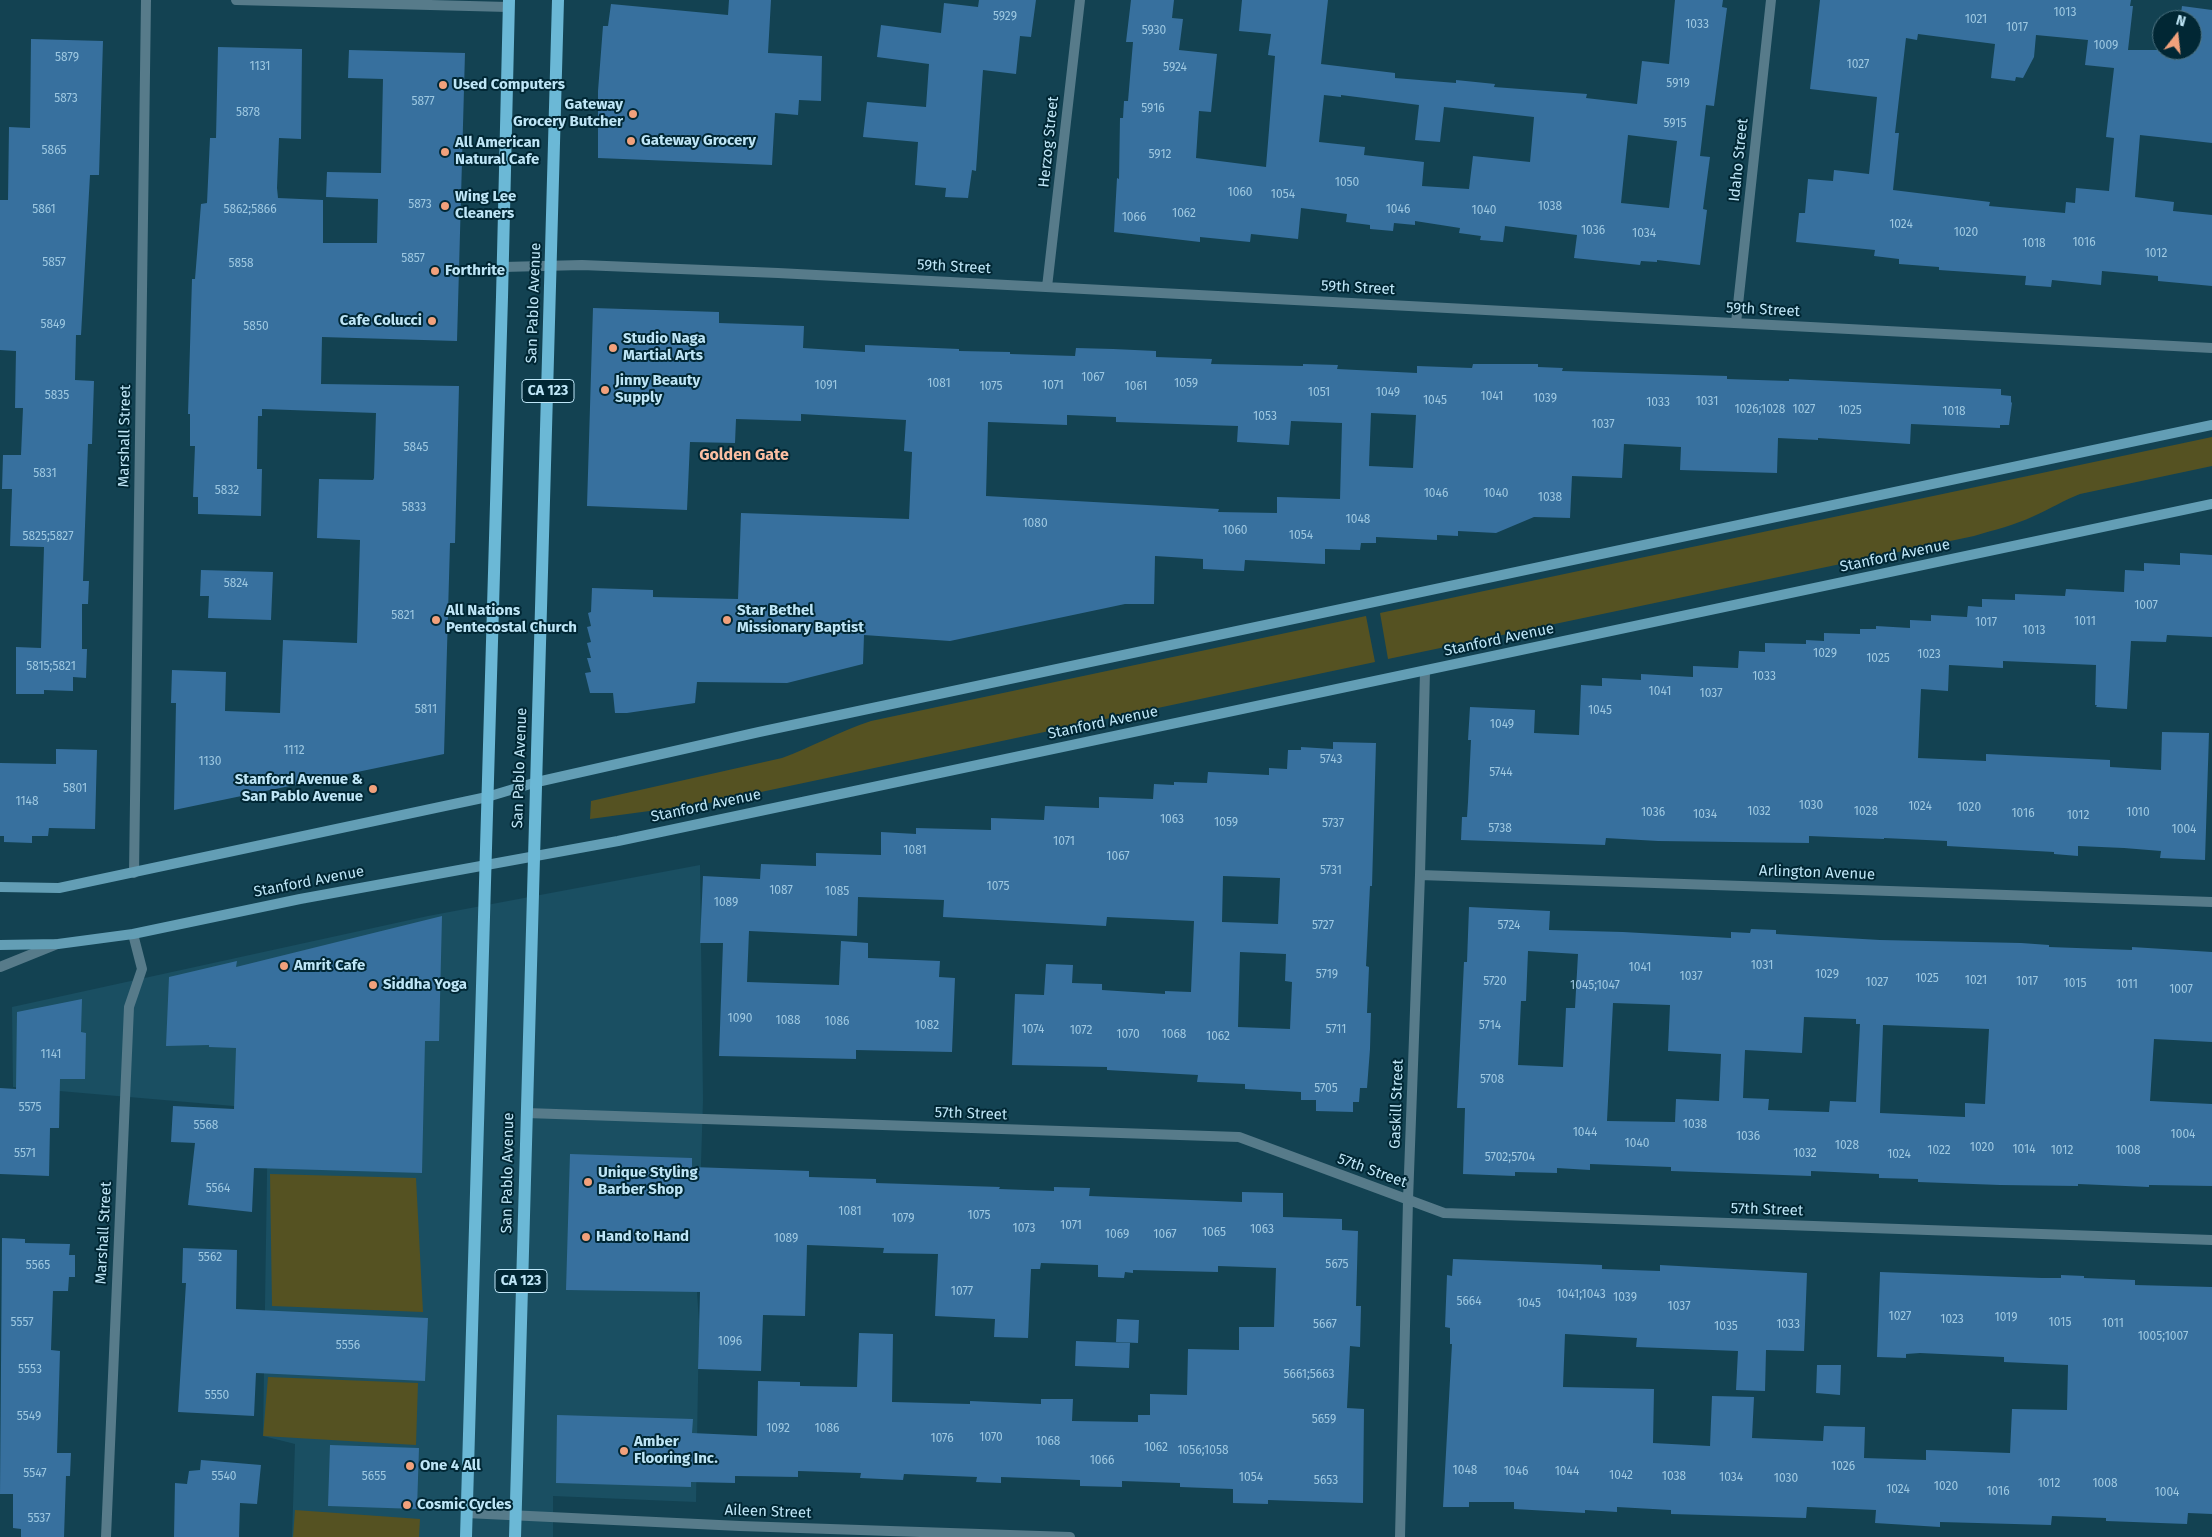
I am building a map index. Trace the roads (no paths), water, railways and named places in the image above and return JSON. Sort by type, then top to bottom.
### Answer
[{"type":"main road","name":"San Pablo Avenue","points":[[515,1537],[558,0]]},
{"type":"main road","name":"CA 123","points":[[466,1537],[503,266],[508,3]]},
{"type":"main road","points":[[0,887],[59,888],[487,797],[537,782],[819,720],[2212,425]]},
{"type":"main road","name":"Stanford Avenue","points":[[58,944],[133,934],[485,863],[618,841],[1425,672],[2212,504]]},
{"type":"main road","points":[[0,945],[58,944]]},
{"type":"street","name":"Marshall Street","points":[[134,872],[146,0]]},
{"type":"street","points":[[236,0],[508,3]]},
{"type":"street","name":"Herzog Street","points":[[1047,287],[1080,0]]},
{"type":"street","name":"Idaho Street","points":[[1736,323],[1772,0]]},
{"type":"street","name":"59th Street","points":[[503,266],[600,265],[2212,348]]},
{"type":"street","name":"Gaskill Street","points":[[1400,1537],[1408,1200],[1420,875],[1425,672]]},
{"type":"street","name":"Arlington Avenue","points":[[1420,875],[2212,902]]},
{"type":"street","name":"Marshall Street","points":[[106,1537],[130,1007],[142,969],[133,934]]},
{"type":"street","name":"Stanford Avenue","points":[[0,967],[58,944]]},
{"type":"street","name":"57th Street","points":[[526,1113],[1239,1137],[1444,1213],[2212,1240]]},
{"type":"street","name":"Aileen Street","points":[[466,1512],[1070,1537]]},
{"type":"place","name":"Used Computers","points":[[443,85]]},
{"type":"place","name":"Gateway Grocery Butcher","points":[[633,114]]},
{"type":"place","name":"Gateway Grocery","points":[[631,141]]},
{"type":"place","name":"All American Natural Cafe","points":[[445,152]]},
{"type":"place","name":"Wing Lee Cleaners","points":[[445,206]]},
{"type":"place","name":"Forthrite","points":[[435,271]]},
{"type":"place","name":"Cafe Colucci","points":[[432,321]]},
{"type":"place","name":"Studio Naga Martial Arts","points":[[613,348]]},
{"type":"place","name":"Jinny Beauty Supply","points":[[605,390]]},
{"type":"place","name":"All Nations Pentecostal Church","points":[[436,620]]},
{"type":"place","name":"Star Bethel Missionary Baptist","points":[[727,620]]},
{"type":"place","name":"Stanford Avenue & San Pablo Avenue","points":[[373,789]]},
{"type":"place","name":"Amrit Cafe","points":[[284,966]]},
{"type":"place","name":"Siddha Yoga","points":[[373,985]]},
{"type":"place","name":"Unique Styling Barber Shop","points":[[588,1182]]},
{"type":"place","name":"Hand to Hand","points":[[586,1237]]},
{"type":"place","name":"Amber Flooring Inc.","points":[[624,1451]]},
{"type":"place","name":"One 4 All","points":[[410,1466]]},
{"type":"place","name":"Cosmic Cycles","points":[[407,1505]]},
{"type":"district","name":"Golden Gate","points":[[744,456]]}]
